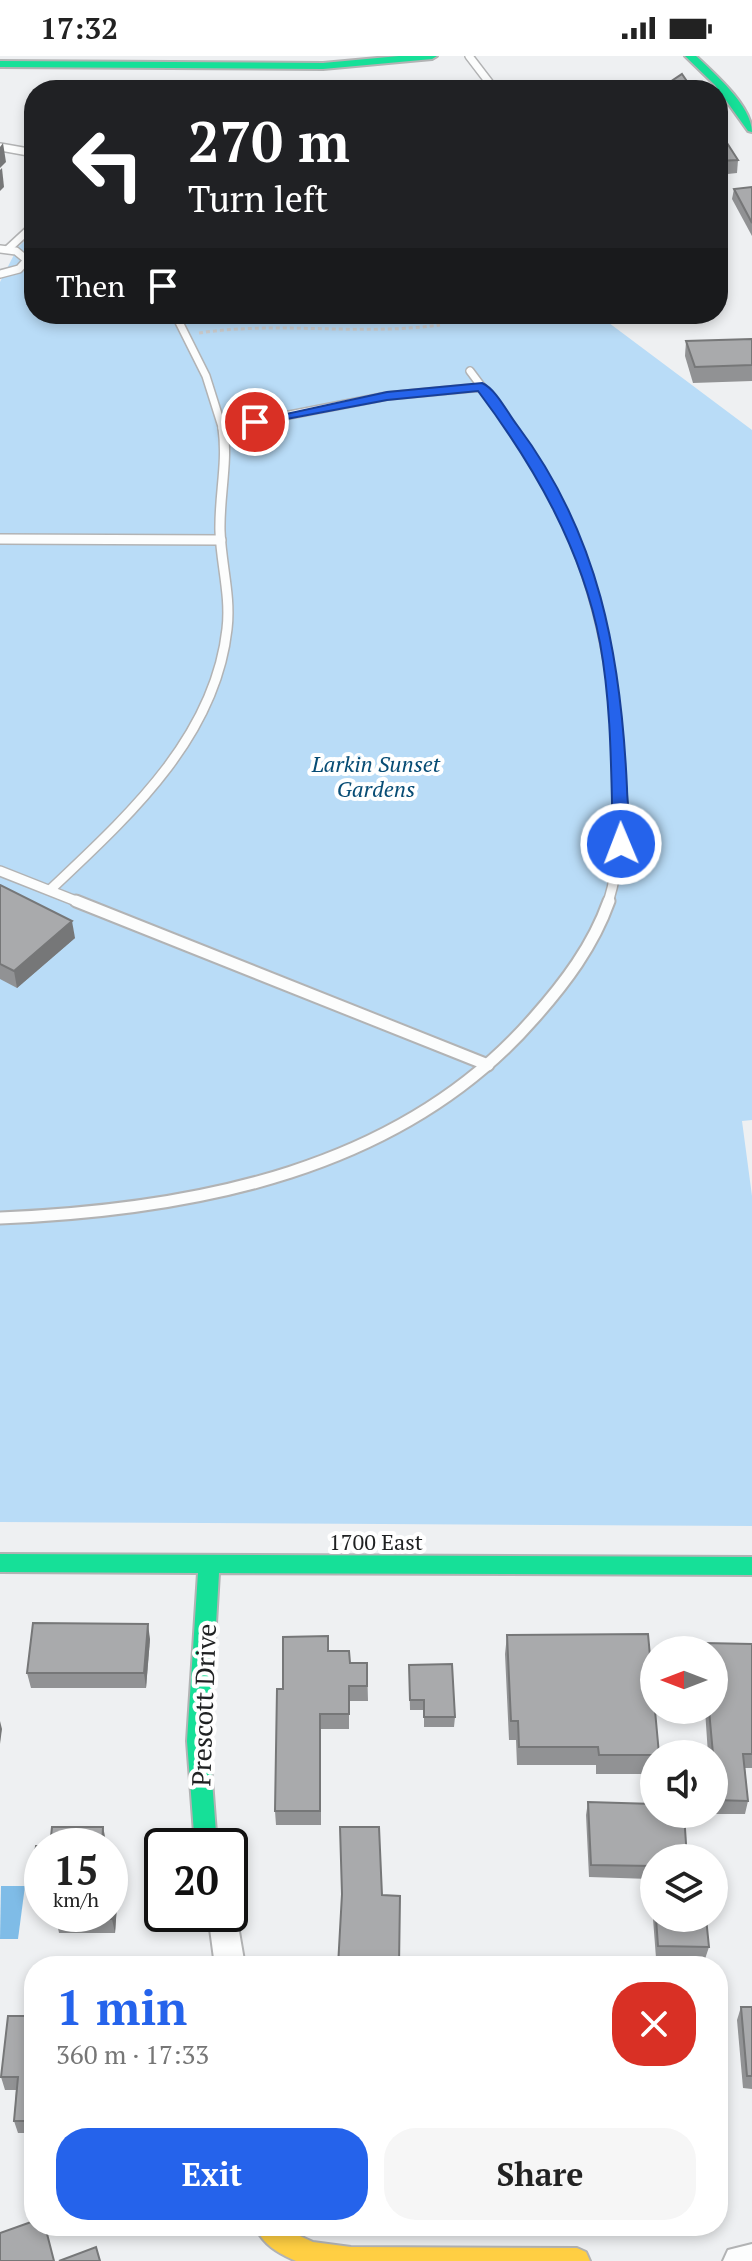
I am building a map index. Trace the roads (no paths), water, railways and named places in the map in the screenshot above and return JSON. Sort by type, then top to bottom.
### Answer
[{"type":"street","points":[[0,64],[42,60],[323,66],[432,56]]},
{"type":"street","points":[[690,56],[716,80]]},
{"type":"street","points":[[728,96],[752,129]]},
{"type":"street","name":"1700 East","points":[[0,1563],[752,1566]]},
{"type":"street","name":"Prescott Drive","points":[[203,1828],[198,1753],[209,1564]]},
{"type":"street","points":[[225,1932],[228,1956]]},
{"type":"street","points":[[277,2236],[312,2255],[351,2260],[577,2261]]},
{"type":"street","points":[[739,2261],[752,2260]]},
{"type":"lane","points":[[469,56],[487,80]]},
{"type":"lane","points":[[0,147],[24,151]]},
{"type":"lane","points":[[4,249],[24,233]]},
{"type":"lane","points":[[4,249],[24,256]]},
{"type":"lane","points":[[0,274],[24,266]]},
{"type":"lane","points":[[50,890],[147,794],[204,710],[227,630],[221,540],[225,444],[212,392],[181,324]]},
{"type":"lane","points":[[0,1218],[92,1214],[184,1202],[312,1166],[426,1110],[488,1065],[535,1023],[580,961],[609,903],[621,844],[617,724],[607,643],[589,578],[559,502],[520,438],[470,371]]},
{"type":"lane","points":[[222,428],[387,396],[482,387]]},
{"type":"lane","points":[[0,539],[221,540]]},
{"type":"lane","points":[[0,871],[488,1065]]},
{"type":"park label","name":"Larkin Sunset Gardens","points":[[376,776]]}]
